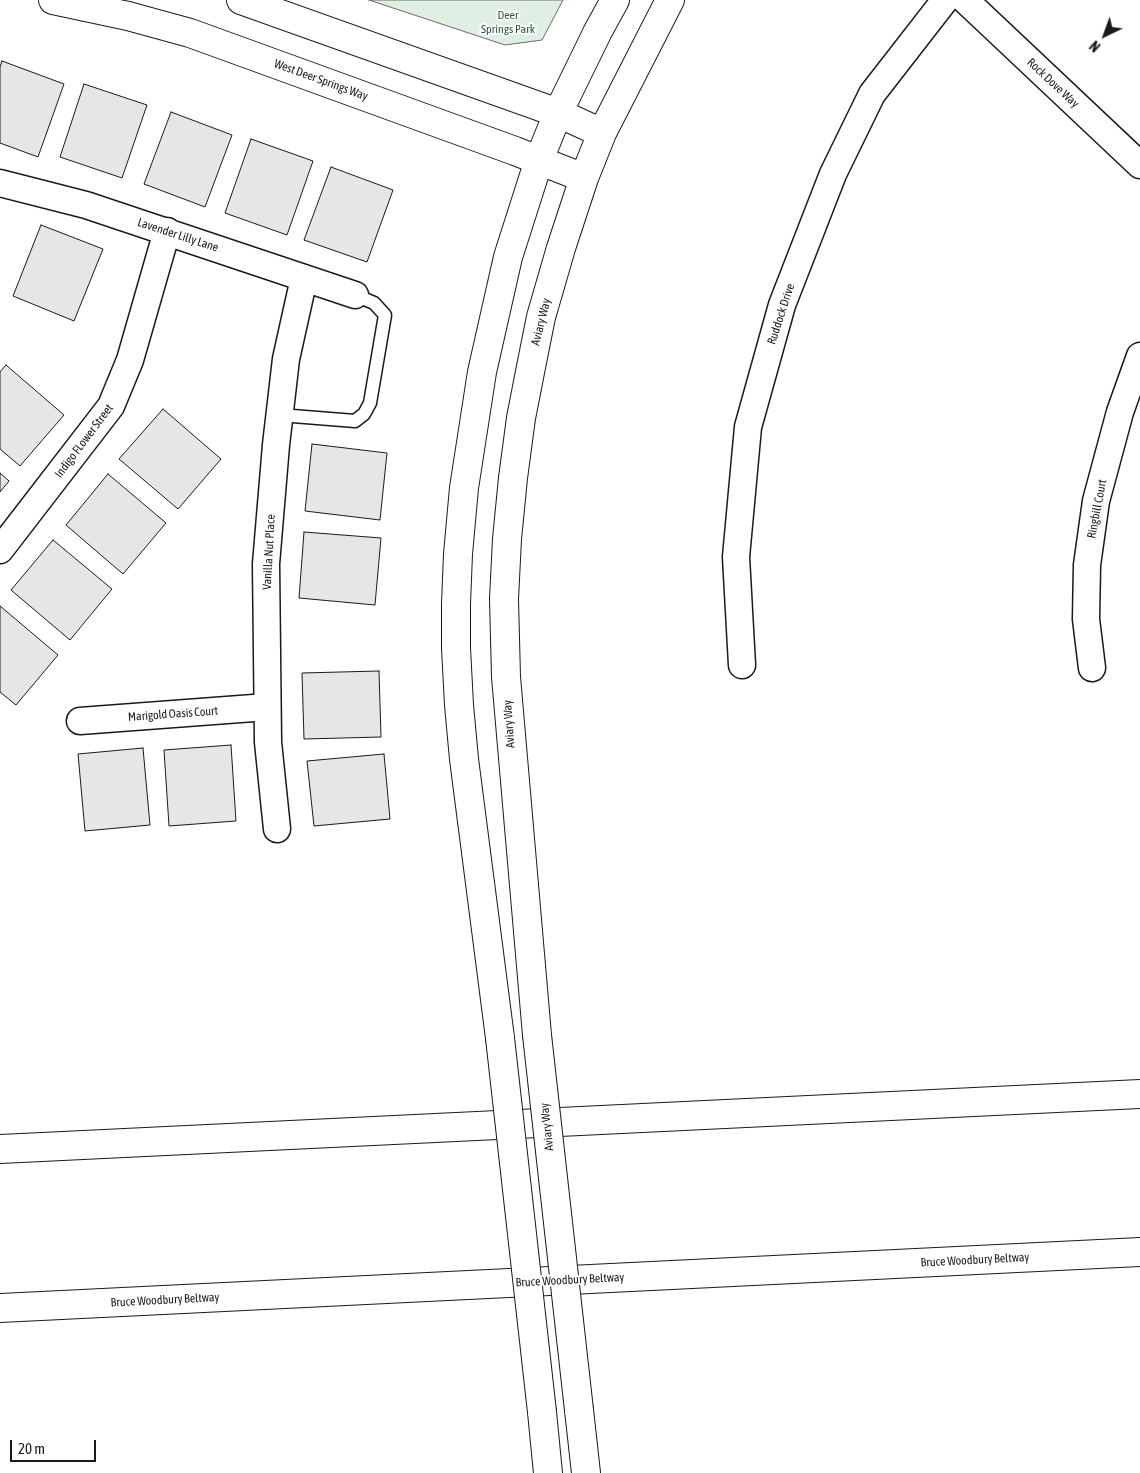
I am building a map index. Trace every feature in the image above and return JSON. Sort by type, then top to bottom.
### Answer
[{"type":"main road","name":"West Deer Springs Way","points":[[53,0],[128,16],[190,33],[584,178]]},
{"type":"main road","points":[[241,0],[558,113],[602,133]]},
{"type":"main road","points":[[548,1473],[500,1038],[464,759],[456,648],[458,563],[464,488],[473,425],[508,257],[539,160],[558,113],[615,0]]},
{"type":"main road","name":"Aviary Way","points":[[586,1473],[537,1035],[506,677],[504,599],[507,539],[520,428],[531,366],[541,317],[561,248],[584,178],[602,133],[670,0]]},
{"type":"main road","points":[[0,1149],[1140,1094]]},
{"type":"main road","name":"Bruce Woodbury Beltway","points":[[0,1308],[1140,1252]]},
{"type":"street","name":"Ruddock Drive","points":[[742,665],[736,557],[748,427],[782,305],[833,174],[872,94],[945,0]]},
{"type":"street","name":"Rock Dove Way","points":[[965,0],[1140,165]]},
{"type":"street","name":"Lavender Lilly Lane","points":[[0,183],[86,205],[355,295]]},
{"type":"street","name":"Indigo FLower Street","points":[[0,550],[111,406],[130,360],[167,231]]},
{"type":"street","name":"Vanilla Nut Place","points":[[276,829],[268,742],[266,564],[286,359],[304,278]]},
{"type":"street","name":"Ringbill Court","points":[[1092,668],[1086,619],[1087,565],[1096,501],[1120,412],[1140,356]]},
{"type":"street","name":"Marigold Oasis Court","points":[[80,721],[267,707]]},
{"type":"lane","points":[[280,415],[355,420],[364,414],[370,403],[385,315],[374,303],[355,295]]},
{"type":"green space","name":"Deer Springs Park","points":[[369,0],[563,0],[542,40],[505,45]]},
{"type":"building","points":[[2,61],[64,84],[38,157],[0,143],[0,67]]},
{"type":"building","points":[[84,84],[147,105],[122,178],[60,157]]},
{"type":"building","points":[[171,112],[232,135],[205,207],[144,184]]},
{"type":"building","points":[[251,139],[313,161],[287,235],[225,213]]},
{"type":"building","points":[[331,167],[393,190],[367,262],[304,240]]},
{"type":"building","points":[[41,225],[103,249],[74,321],[13,296]]},
{"type":"building","points":[[6,365],[64,415],[20,466],[0,449],[0,372]]},
{"type":"building","points":[[163,409],[221,459],[178,509],[119,459]]},
{"type":"building","points":[[312,444],[387,453],[380,520],[305,511]]},
{"type":"building","points":[[0,473],[9,481],[0,492]]},
{"type":"building","points":[[108,474],[166,523],[123,574],[66,525]]},
{"type":"building","points":[[304,532],[381,538],[375,605],[299,598]]},
{"type":"building","points":[[53,540],[112,589],[70,640],[11,590]]},
{"type":"building","points":[[0,606],[58,655],[16,705],[0,692]]},
{"type":"building","points":[[379,671],[381,737],[304,739],[302,673]]},
{"type":"building","points":[[231,745],[236,821],[169,826],[164,750]]},
{"type":"building","points":[[143,748],[150,825],[85,831],[78,754]]},
{"type":"building","points":[[384,754],[390,819],[314,826],[307,761]]}]
